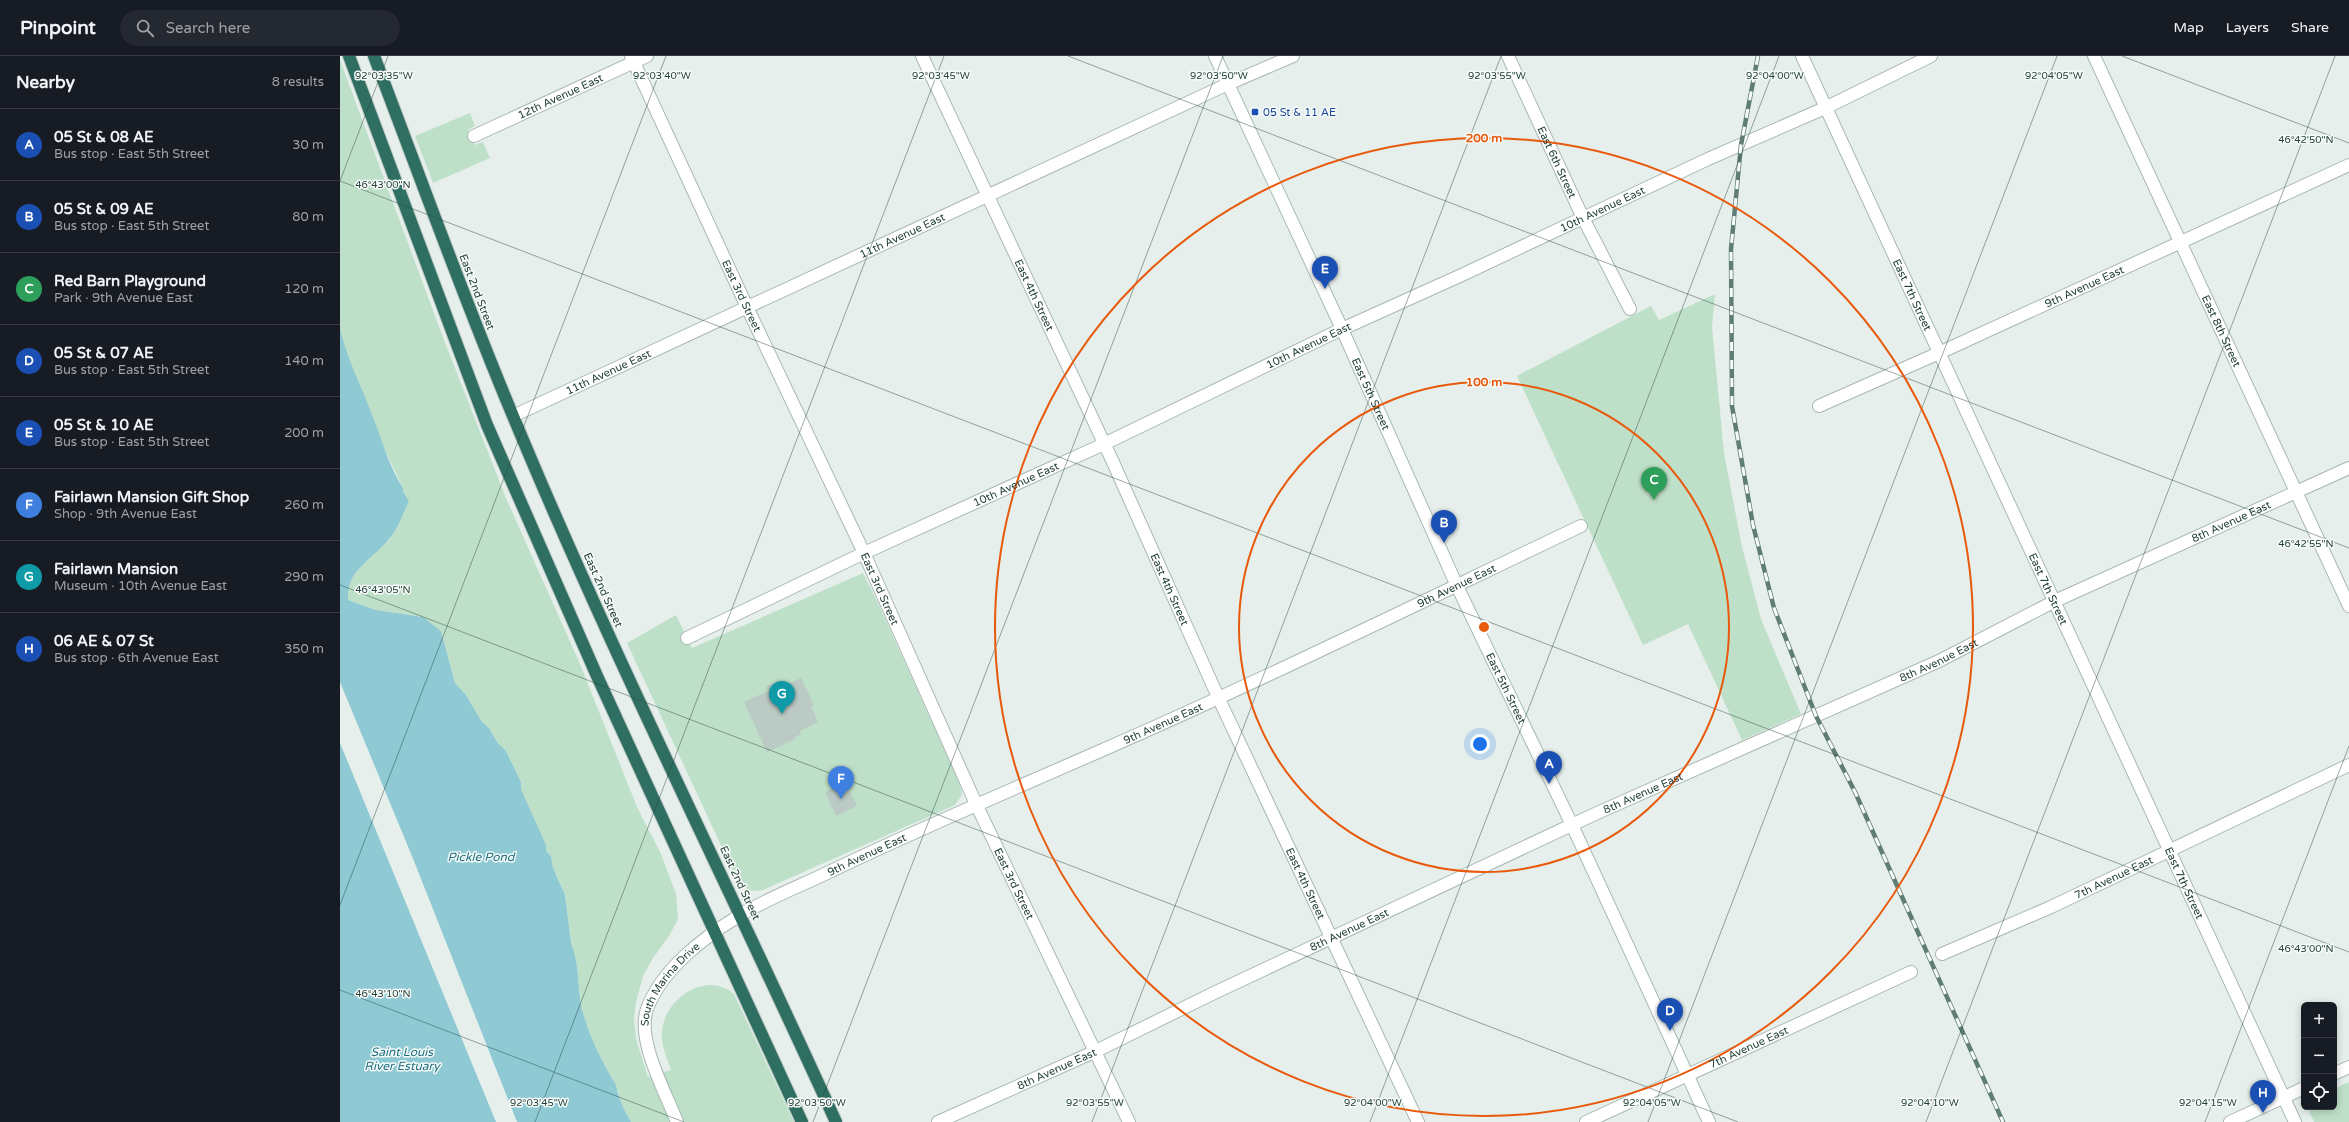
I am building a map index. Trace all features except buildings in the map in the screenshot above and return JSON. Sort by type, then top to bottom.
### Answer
[{"type":"highway","points":[[350,56],[487,425],[597,676],[713,932],[802,1122]]},
{"type":"highway","name":"East 2nd Street","points":[[374,56],[513,416],[629,680],[741,914],[836,1122]]},
{"type":"street","name":"12th Avenue East","points":[[474,136],[632,59],[647,56]]},
{"type":"street","name":"East 4th Street","points":[[922,56],[1104,444],[1218,697],[1333,938],[1418,1122]]},
{"type":"street","name":"East 5th Street","points":[[1215,56],[1342,329],[1457,586],[1572,825],[1710,1122]]},
{"type":"street","name":"11th Avenue East","points":[[513,416],[1228,84],[1293,56]]},
{"type":"street","name":"East 6th Street","points":[[1508,56],[1583,218],[1630,309]]},
{"type":"street","name":"East 7th Street","points":[[1802,56],[2296,1122]]},
{"type":"street","name":"10th Avenue East","points":[[687,638],[864,553],[1104,444],[1342,329],[1583,218],[1708,158],[1826,108],[1931,56]]},
{"type":"street","name":"East 8th Street","points":[[2094,56],[2349,606]]},
{"type":"street","name":"East 3rd Street","points":[[632,59],[747,308],[864,553],[976,804],[1129,1122]]},
{"type":"street","name":"9th Avenue East","points":[[1819,406],[1939,353],[2349,165]]},
{"type":"street","name":"8th Avenue East","points":[[938,1122],[1096,1051],[1214,993],[1572,825],[1939,661],[2055,602],[2349,468]]},
{"type":"street","name":"9th Avenue East","points":[[741,914],[976,804],[1218,697],[1457,586],[1581,526]]},
{"type":"street","name":"7th Avenue East","points":[[1942,954],[2051,907],[2170,848],[2349,765]]},
{"type":"street","name":"South Marina Drive","points":[[677,1122],[649,1049],[645,1026],[646,1011],[659,988],[674,968],[713,932],[741,914]]},
{"type":"street","name":"7th Avenue East","points":[[1586,1122],[1687,1074],[1806,1022],[1911,972]]},
{"type":"street","points":[[2337,1073],[2349,1067]]},
{"type":"street","points":[[2230,1122],[2301,1089]]},
{"type":"green space","points":[[340,60],[444,340],[506,498],[580,664],[637,807],[661,854],[676,894],[678,919],[669,936],[653,958],[643,976],[636,1002],[634,1020],[636,1039],[648,1077],[671,1070],[664,1050],[662,1031],[665,1019],[679,998],[700,986],[712,985],[723,987],[734,994],[794,1122],[631,1122],[625,1112],[616,1085],[596,1048],[588,1029],[580,1001],[576,959],[571,943],[565,895],[553,868],[551,856],[546,851],[546,845],[521,789],[521,782],[506,751],[497,742],[489,728],[482,722],[466,695],[455,683],[441,631],[423,617],[376,610],[348,600],[347,587],[359,568],[390,539],[403,488],[381,442],[374,421],[345,351],[340,328]]},
{"type":"green space","points":[[470,113],[475,126],[468,130],[475,145],[483,142],[490,158],[433,183],[415,136]]},
{"type":"green space","points":[[1715,294],[1712,327],[1724,453],[1742,547],[1761,619],[1801,714],[1742,740],[1688,624],[1643,645],[1517,376],[1651,306],[1659,320]]},
{"type":"green space","points":[[863,573],[961,787],[962,795],[955,805],[765,889],[753,891],[747,889],[738,882],[627,643],[676,615],[692,648]]},
{"type":"green space","points":[[2349,1082],[2349,1122],[2314,1122],[2309,1110],[2337,1110],[2337,1088]]},
{"type":"water","name":"Pickle Pond","points":[[340,328],[351,363],[387,454],[403,488],[403,492],[409,501],[398,526],[392,535],[361,566],[351,581],[348,590],[348,600],[376,610],[423,617],[441,631],[455,683],[466,695],[482,722],[489,728],[497,742],[506,751],[521,782],[521,789],[546,845],[546,851],[551,856],[553,868],[565,895],[571,943],[576,959],[580,1001],[588,1029],[596,1048],[616,1085],[625,1112],[631,1122],[517,1122],[414,861],[340,682]]},
{"type":"water","name":"Saint Louis River Estuary","points":[[340,743],[496,1122],[340,1122]]},
{"type":"railway","points":[[1758,56],[1741,145],[1731,249],[1732,406],[1753,525],[1774,608],[1816,716],[1855,792],[2003,1122]]},
{"type":"place","name":"05 St & 11 AE","points":[[1255,112]]},
{"type":"place","name":"05 St & 10 AE","points":[[1325,289]]},
{"type":"place","name":"Red Barn Playground","points":[[1654,500]]},
{"type":"place","name":"05 St & 09 AE","points":[[1444,543]]},
{"type":"place","name":"Fairlawn Mansion","points":[[782,714]]},
{"type":"place","name":"05 St & 08 AE","points":[[1549,784]]},
{"type":"place","name":"Fairlawn Mansion Gift Shop","points":[[841,799]]},
{"type":"place","name":"05 St & 07 AE","points":[[1670,1031]]},
{"type":"place","name":"06 AE & 07 St","points":[[2263,1113]]}]
